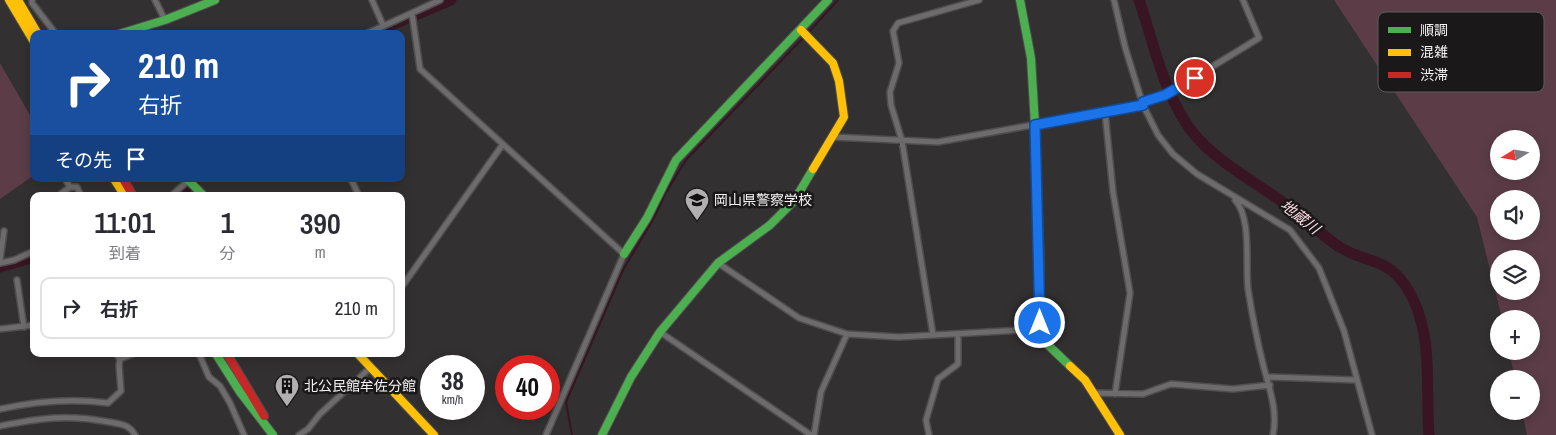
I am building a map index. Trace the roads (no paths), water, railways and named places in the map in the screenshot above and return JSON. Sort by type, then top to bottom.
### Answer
[{"type":"street","points":[[9,0],[30,35]]},
{"type":"street","points":[[18,0],[36,30]]},
{"type":"street","points":[[155,0],[165,20]]},
{"type":"street","points":[[132,30],[165,20],[215,0]]},
{"type":"street","points":[[372,0],[383,25]]},
{"type":"street","points":[[374,30],[440,0]]},
{"type":"street","points":[[546,435],[624,254],[647,218],[676,160],[828,0]]},
{"type":"street","points":[[934,336],[902,141],[891,105],[890,92],[899,63],[893,31],[898,22],[979,0]]},
{"type":"street","points":[[1020,0],[1031,58],[1035,125],[1040,264],[1039,329],[1048,345],[1085,380],[1095,393],[1120,435]]},
{"type":"street","points":[[1114,0],[1125,47],[1143,104],[1158,135],[1173,154],[1197,174],[1290,230],[1319,268],[1344,331],[1372,435]]},
{"type":"street","points":[[833,137],[938,142],[1143,104],[1179,87],[1259,38],[1243,0]]},
{"type":"street","points":[[31,1],[53,30]]},
{"type":"street","points":[[412,12],[420,69],[624,254]]},
{"type":"street","points":[[602,435],[631,377],[660,332],[718,263],[770,225],[794,202],[844,117],[839,81],[833,63],[801,30]]},
{"type":"street","points":[[1105,112],[1113,192],[1130,293],[1115,394]]},
{"type":"street","points":[[405,282],[503,144]]},
{"type":"street","points":[[67,182],[70,187]]},
{"type":"street","points":[[175,192],[186,182]]},
{"type":"street","points":[[191,182],[200,192]]},
{"type":"street","points":[[63,192],[70,187],[77,187],[79,192]]},
{"type":"street","points":[[1231,196],[1241,207],[1245,224],[1248,288],[1276,413],[1273,435]]},
{"type":"street","points":[[4,230],[0,261],[14,260],[30,253]]},
{"type":"street","points":[[718,263],[799,318],[847,334],[899,337],[1039,329]]},
{"type":"street","points":[[17,280],[24,327]]},
{"type":"street","points":[[0,329],[30,326]]},
{"type":"street","points":[[660,332],[813,435],[821,392],[847,334]]},
{"type":"street","points":[[929,435],[926,420],[938,379],[958,364],[958,335]]},
{"type":"street","points":[[0,409],[36,401],[82,399],[108,403],[121,391],[119,365],[120,359],[125,357]]},
{"type":"street","points":[[201,357],[209,377],[220,386],[244,435]]},
{"type":"street","points":[[218,357],[240,392],[274,435]]},
{"type":"street","points":[[230,357],[274,435]]},
{"type":"street","points":[[361,357],[434,435]]},
{"type":"street","points":[[299,435],[308,429],[320,414],[371,367]]},
{"type":"street","points":[[1267,377],[1356,380]]},
{"type":"street","points":[[1095,393],[1142,394],[1171,384],[1233,389],[1270,385]]},
{"type":"street","points":[[0,426],[58,416],[92,418],[123,424],[132,430],[135,435]]},
{"type":"waterway","name":"地蔵川","points":[[380,30],[451,0]]},
{"type":"waterway","points":[[807,34],[838,0]]},
{"type":"waterway","name":"地蔵川","points":[[1139,0],[1169,91],[1184,120],[1205,146],[1232,168],[1294,211],[1338,246],[1356,255],[1382,264],[1390,269],[1405,285],[1421,320],[1425,338],[1429,435]]},
{"type":"waterway","points":[[572,435],[566,402],[623,270],[655,216],[665,194],[686,160],[804,37]]},
{"type":"waterway","name":"地蔵川","points":[[181,192],[193,182]]},
{"type":"waterway","name":"地蔵川","points":[[0,267],[30,258]]},
{"type":"place","name":"岡山県警察学校","points":[[697,221]]},
{"type":"place","name":"北公民館牟佐分館","points":[[287,407]]}]
